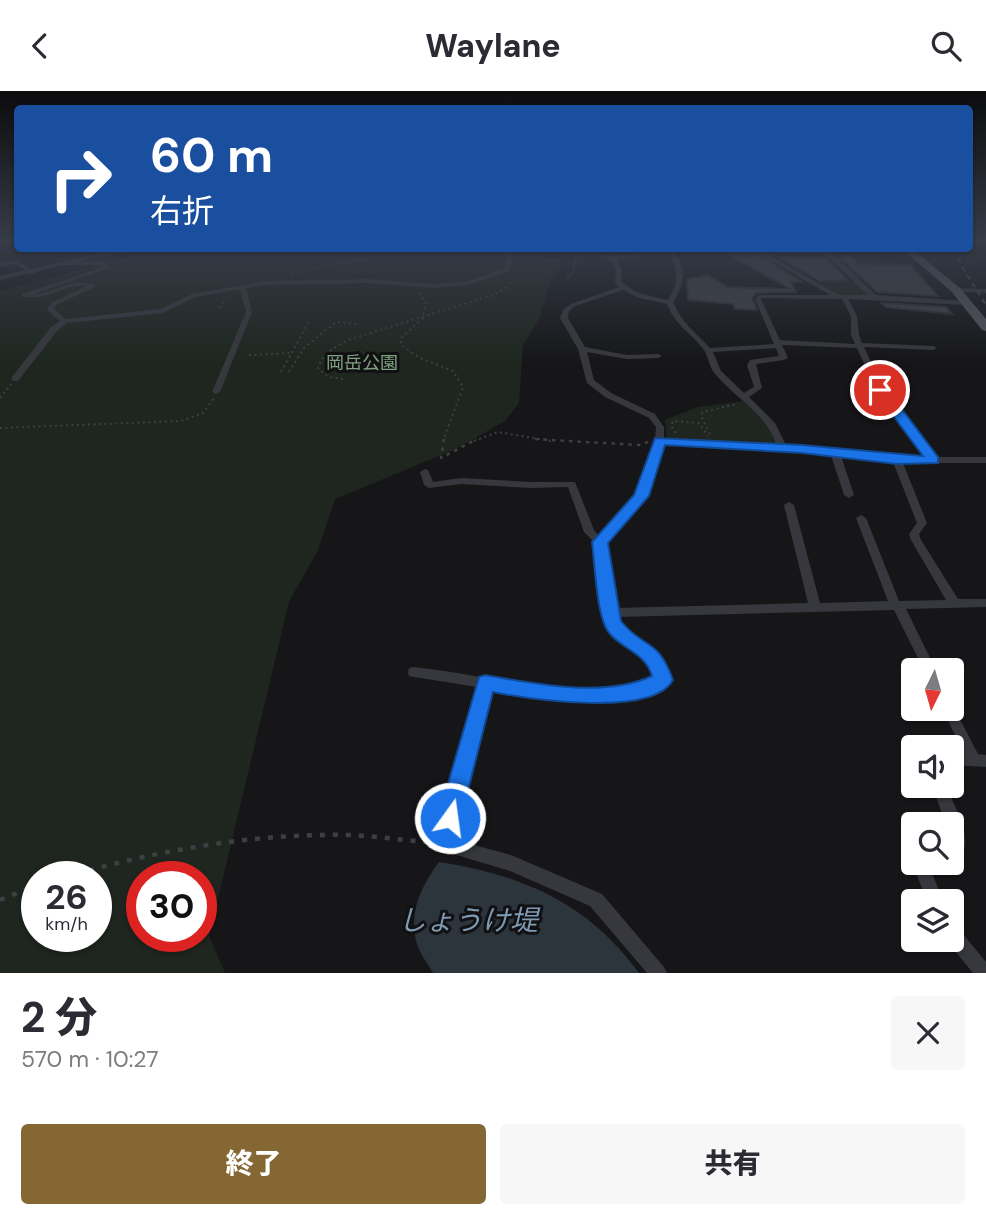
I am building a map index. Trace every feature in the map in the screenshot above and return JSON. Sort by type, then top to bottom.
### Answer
[{"type":"main road","points":[[946,281],[986,327]]},
{"type":"street","points":[[65,321],[50,310],[53,304],[93,286],[87,283],[33,297],[24,295],[66,281]]},
{"type":"street","points":[[15,379],[54,329],[65,321],[163,311],[194,295],[224,295],[266,283],[295,281]]},
{"type":"street","points":[[369,281],[409,286],[476,281]]},
{"type":"street","points":[[618,281],[623,288],[643,298],[670,302]]},
{"type":"street","points":[[682,281],[670,302],[675,316],[692,337],[708,350],[716,371],[743,400],[771,422],[782,447]]},
{"type":"street","points":[[814,281],[842,297],[854,316],[853,331],[880,390],[933,460]]},
{"type":"street","points":[[857,281],[874,297]]},
{"type":"street","points":[[600,542],[641,496],[660,441],[660,427],[652,416],[608,395],[590,381],[582,349],[564,319],[566,310],[573,305],[623,288]]},
{"type":"street","points":[[216,392],[249,312],[242,289]]},
{"type":"street","points":[[956,290],[986,291]]},
{"type":"street","points":[[743,400],[758,388],[751,365],[753,362],[781,360],[784,355],[758,299],[761,296],[874,297],[967,303]]},
{"type":"street","points":[[708,350],[779,344],[933,348]]},
{"type":"street","points":[[582,349],[627,357],[658,356]]},
{"type":"street","points":[[660,441],[782,447],[897,460],[986,460]]},
{"type":"street","points":[[836,455],[849,495]]},
{"type":"street","points":[[897,460],[922,523],[914,534],[916,540],[954,603]]},
{"type":"street","points":[[414,672],[538,692],[612,695],[637,692],[663,680],[657,663],[649,653],[617,630],[610,613],[600,542],[589,532],[572,484],[461,481],[429,485],[425,473]]},
{"type":"street","points":[[789,505],[815,606]]},
{"type":"street","points":[[861,518],[896,605],[924,658]]},
{"type":"street","points":[[610,613],[954,603],[984,606]]},
{"type":"street","points":[[485,683],[443,844],[511,863],[596,900],[658,973]]},
{"type":"street","points":[[956,721],[980,760]]},
{"type":"street","points":[[964,949],[984,973]]},
{"type":"path","points":[[343,379],[328,377],[318,368],[326,354],[348,340],[492,295],[507,287],[510,281]]},
{"type":"path","points":[[409,286],[423,297],[426,309],[423,318],[401,338],[401,345],[421,358],[453,371],[463,387],[448,419],[441,458],[497,432],[529,439],[575,443],[639,445],[648,442]]},
{"type":"path","points":[[219,308],[224,295]]},
{"type":"path","points":[[281,372],[310,320]]},
{"type":"path","points":[[289,372],[304,348],[336,322],[357,324]]},
{"type":"path","points":[[249,355],[291,353]]},
{"type":"path","points":[[0,398],[15,379]]},
{"type":"path","points":[[0,428],[181,421],[204,413],[210,407],[216,392]]},
{"type":"path","points":[[705,440],[709,438],[699,423],[703,412],[743,400]]},
{"type":"path","points":[[701,416],[713,437]]},
{"type":"path","points":[[680,442],[671,423],[699,423]]},
{"type":"path","points":[[112,862],[187,848],[348,835],[443,844]]},
{"type":"path","points":[[0,899],[21,891]]},
{"type":"green space","name":"岡岳公園","points":[[37,281],[550,281],[539,319],[523,345],[519,403],[505,421],[456,449],[335,499],[318,550],[289,602],[217,903],[217,861],[126,861],[126,952],[216,952],[225,973],[0,973],[0,291]]},
{"type":"green space","points":[[817,281],[854,281],[870,296],[841,295]]},
{"type":"green space","points":[[744,401],[765,420],[778,445],[667,439],[667,419],[698,407]]},
{"type":"water","name":"しょうけ堤","points":[[439,862],[499,875],[551,896],[598,928],[639,973],[433,973],[418,948],[414,921],[422,890]]},
{"type":"building","points":[[687,281],[718,281],[728,287],[790,289],[776,281],[802,282],[791,282],[796,292],[757,293],[752,298],[757,310],[735,309],[733,304],[688,300]]},
{"type":"building","points":[[865,281],[925,281],[938,296],[877,292]]},
{"type":"building","points":[[882,303],[946,307],[952,314],[886,307]]},
{"type":"railway","points":[[971,281],[986,305]]},
{"type":"route","points":[[450,818],[485,683],[538,692],[612,695],[637,692],[663,680],[663,674],[649,653],[617,630],[612,622],[600,542],[641,496],[660,441],[802,449],[897,460],[933,460],[880,390]]}]
